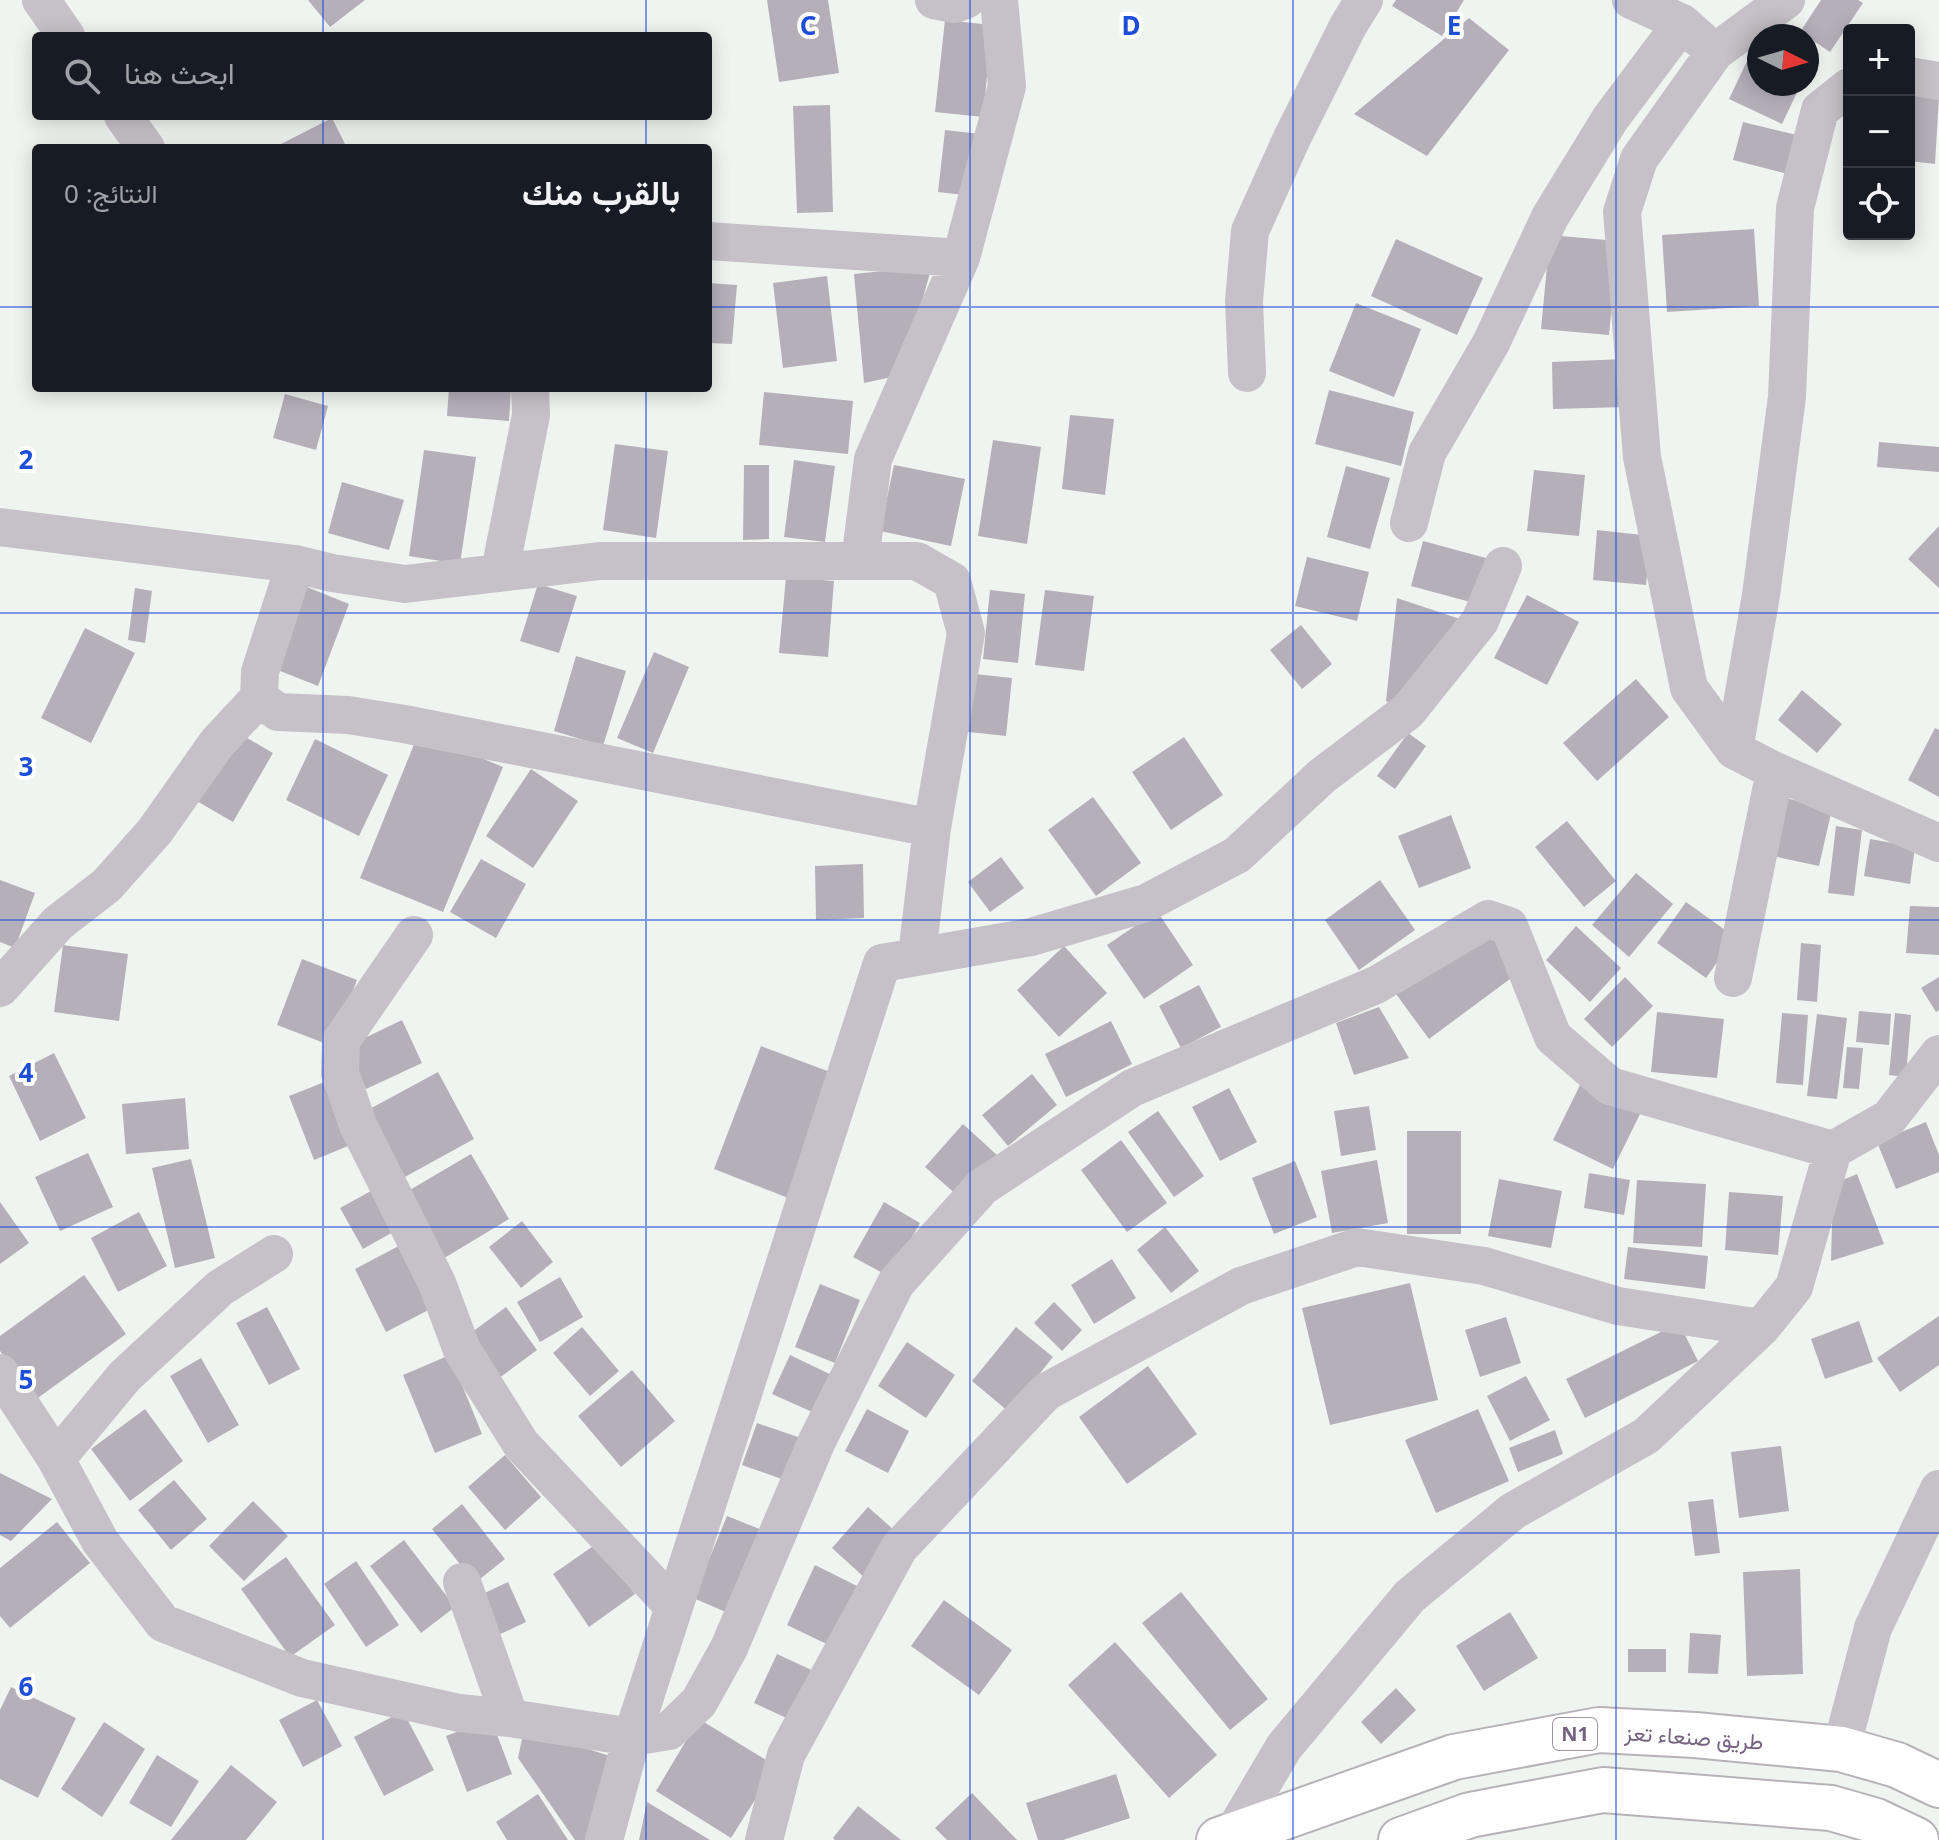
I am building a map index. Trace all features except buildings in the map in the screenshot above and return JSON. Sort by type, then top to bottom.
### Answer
[{"type":"highway","name":"طريق صنعاء تعز","points":[[1225,1837],[1298,1827],[1454,1757],[1599,1730],[1695,1735],[1841,1749],[1897,1765],[1939,1785]]},
{"type":"highway","points":[[1401,1840],[1470,1815],[1603,1790],[1831,1808],[1876,1821],[1916,1840]]},
{"type":"street","points":[[41,0],[63,32]]},
{"type":"street","points":[[934,0],[954,4],[966,0]]},
{"type":"street","points":[[860,561],[873,459],[961,258],[1007,86],[999,0]]},
{"type":"street","points":[[1247,373],[1244,301],[1250,231],[1292,138],[1364,0]]},
{"type":"street","points":[[1631,0],[1682,23],[1715,52]]},
{"type":"street","points":[[1786,0],[1715,52],[1639,159],[1622,212],[1642,457],[1689,688],[1734,750],[1939,843]]},
{"type":"street","points":[[1409,523],[1427,453],[1491,343],[1550,217],[1610,119],[1682,23]]},
{"type":"street","points":[[1915,77],[1939,81]]},
{"type":"street","points":[[1734,750],[1761,595],[1787,397],[1795,208],[1820,110],[1843,92]]},
{"type":"street","points":[[126,120],[143,144]]},
{"type":"street","points":[[712,241],[961,258]]},
{"type":"street","points":[[500,571],[531,415],[530,392]]},
{"type":"street","points":[[0,527],[295,564],[405,584],[600,561],[917,561],[952,581],[966,633],[932,828],[917,955]]},
{"type":"street","points":[[0,988],[58,923],[107,885],[146,842],[217,743],[259,698],[260,672],[295,564]]},
{"type":"street","points":[[604,1840],[632,1737],[882,963],[1031,937],[1146,903],[1237,855],[1322,776],[1408,711],[1480,621],[1503,566]]},
{"type":"street","points":[[259,698],[278,712],[348,715],[404,724],[932,828]]},
{"type":"street","points":[[1733,978],[1775,771]]},
{"type":"street","points":[[0,1373],[56,1459],[100,1541],[163,1623],[302,1678],[459,1713],[632,1737],[669,1731],[699,1702],[729,1648],[817,1441],[896,1283],[982,1187],[1076,1122],[1132,1088],[1376,985],[1488,919],[1509,926],[1553,1037],[1610,1086],[1833,1150]]},
{"type":"street","points":[[414,935],[341,1041],[340,1073],[358,1125],[437,1283],[462,1350],[521,1444],[674,1607]]},
{"type":"street","points":[[1225,1837],[1284,1747],[1410,1596],[1513,1511],[1646,1436],[1761,1328],[1794,1287],[1833,1150],[1889,1118],[1939,1054]]},
{"type":"street","points":[[764,1840],[786,1755],[899,1548],[1046,1392],[1241,1286],[1357,1247],[1484,1266],[1618,1306],[1761,1328]]},
{"type":"street","points":[[56,1459],[125,1376],[220,1288],[274,1254]]},
{"type":"street","points":[[1841,1749],[1873,1628],[1939,1489]]},
{"type":"street","points":[[462,1582],[510,1718]]}]
